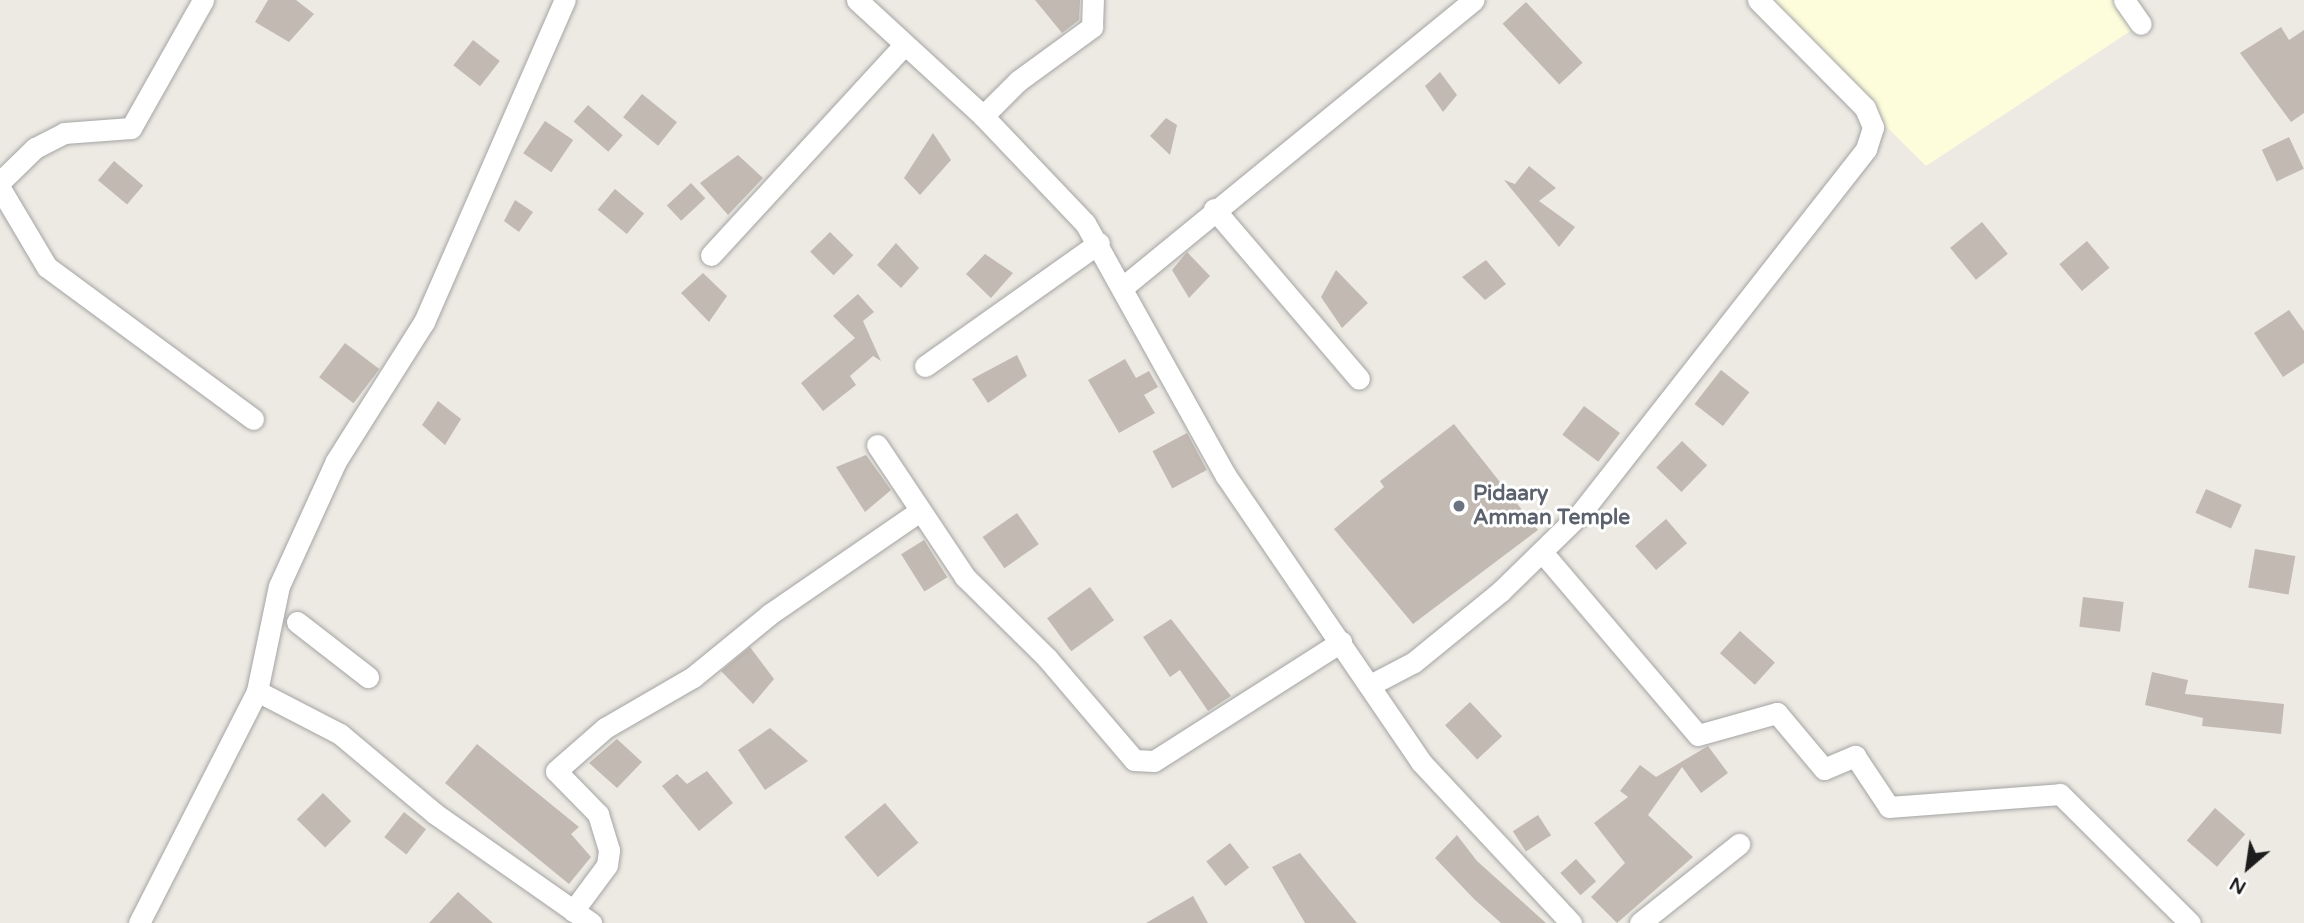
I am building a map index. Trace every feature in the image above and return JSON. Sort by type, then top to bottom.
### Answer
[{"type":"street","points":[[0,182],[35,148],[64,133],[131,128],[203,0]]},
{"type":"street","points":[[139,923],[257,691],[279,586],[336,461],[424,322],[565,0]]},
{"type":"street","points":[[857,0],[983,116],[1100,243],[1195,426],[1421,762],[1571,923]]},
{"type":"street","points":[[983,116],[1018,81],[1092,27],[1093,0]]},
{"type":"street","points":[[1123,287],[1214,209],[1474,0]]},
{"type":"street","points":[[1371,684],[1415,662],[1542,552],[1580,514],[1866,149],[1873,127],[1865,108],[1758,0]]},
{"type":"street","points":[[2124,0],[2141,24]]},
{"type":"street","points":[[711,256],[904,46]]},
{"type":"street","points":[[0,188],[47,267],[253,419]]},
{"type":"street","points":[[1214,209],[1359,379]]},
{"type":"street","points":[[925,366],[1100,243]]},
{"type":"street","points":[[877,445],[965,578],[1047,658],[1134,760],[1154,761],[1341,642]]},
{"type":"street","points":[[572,911],[607,865],[609,850],[598,814],[556,771],[605,728],[693,677],[770,614],[920,511]]},
{"type":"street","points":[[1542,552],[1698,735],[1777,713],[1824,769],[1855,756],[1889,807],[2060,794],[2190,923]]},
{"type":"street","points":[[297,622],[368,677]]},
{"type":"street","points":[[257,691],[340,734],[434,813],[591,923]]},
{"type":"street","points":[[1640,923],[1739,844]]},
{"type":"shaded area","points":[[1759,0],[2124,0],[2141,24],[1926,166]]},
{"type":"building","points":[[268,0],[296,0],[314,14],[289,42],[255,22]]},
{"type":"building","points":[[1035,0],[1080,0],[1079,20],[1062,33]]},
{"type":"building","points":[[1526,2],[1583,63],[1559,85],[1503,24]]},
{"type":"building","points":[[2281,27],[2289,40],[2304,30],[2304,113],[2291,122],[2240,53]]},
{"type":"building","points":[[473,40],[500,61],[480,86],[453,65]]},
{"type":"building","points":[[1440,72],[1457,95],[1443,112],[1425,86]]},
{"type":"building","points":[[642,94],[677,122],[658,146],[623,117]]},
{"type":"building","points":[[588,105],[623,135],[608,152],[574,122]]},
{"type":"building","points":[[1166,118],[1177,125],[1170,155],[1150,136]]},
{"type":"building","points":[[545,121],[573,140],[551,172],[523,153]]},
{"type":"building","points":[[933,133],[951,160],[920,195],[904,178]]},
{"type":"building","points":[[2289,137],[2304,169],[2277,181],[2262,150]]},
{"type":"building","points":[[738,155],[763,178],[728,215],[700,183]]},
{"type":"building","points":[[114,161],[143,185],[127,205],[98,180]]},
{"type":"building","points":[[1529,166],[1556,188],[1539,201],[1575,227],[1559,247],[1504,180],[1515,184]]},
{"type":"building","points":[[691,183],[705,198],[681,221],[667,206]]},
{"type":"building","points":[[615,189],[644,213],[627,234],[598,210]]},
{"type":"building","points":[[515,200],[533,212],[519,232],[504,221]]},
{"type":"building","points":[[1982,222],[2008,254],[1976,280],[1950,248]]},
{"type":"building","points":[[830,232],[853,255],[834,275],[810,252]]},
{"type":"building","points":[[2087,241],[2109,268],[2082,291],[2059,264]]},
{"type":"building","points":[[896,243],[919,268],[901,288],[877,265]]},
{"type":"building","points":[[1187,252],[1210,276],[1189,298],[1172,270]]},
{"type":"building","points":[[985,254],[1013,273],[991,298],[966,274]]},
{"type":"building","points":[[1486,260],[1506,284],[1485,300],[1462,277]]},
{"type":"building","points":[[1336,270],[1368,303],[1342,328],[1321,297]]},
{"type":"building","points":[[703,273],[727,296],[709,322],[681,293]]},
{"type":"building","points":[[858,294],[874,312],[863,321],[881,361],[873,356],[850,376],[856,385],[823,411],[801,383],[855,338],[833,316]]},
{"type":"building","points":[[2289,310],[2304,331],[2304,363],[2283,377],[2254,333]]},
{"type":"building","points":[[345,343],[379,369],[353,403],[319,377]]},
{"type":"building","points":[[1017,355],[1027,376],[988,403],[972,379]]},
{"type":"building","points":[[1125,359],[1136,378],[1149,371],[1158,387],[1144,395],[1155,413],[1119,433],[1088,380]]},
{"type":"building","points":[[1721,370],[1749,392],[1723,426],[1695,404]]},
{"type":"building","points":[[438,401],[461,419],[445,445],[422,425]]},
{"type":"building","points":[[1584,406],[1620,433],[1598,462],[1562,435]]},
{"type":"building","name":"Pidaary Amman Temple","points":[[1454,424],[1538,530],[1413,624],[1334,529],[1384,487],[1380,481]]},
{"type":"building","points":[[1187,433],[1207,470],[1172,488],[1153,451]]},
{"type":"building","points":[[1682,441],[1707,465],[1681,492],[1656,468]]},
{"type":"building","points":[[866,455],[891,490],[865,512],[836,467]]},
{"type":"building","points":[[2206,489],[2242,505],[2231,529],[2195,513]]},
{"type":"building","points":[[1017,513],[1039,544],[1004,568],[983,537]]},
{"type":"building","points":[[1666,519],[1687,543],[1656,570],[1635,546]]},
{"type":"building","points":[[924,540],[947,577],[924,592],[901,554]]},
{"type":"building","points":[[2255,549],[2295,556],[2289,595],[2248,587]]},
{"type":"building","points":[[1090,587],[1114,620],[1071,651],[1047,618]]},
{"type":"building","points":[[2083,597],[2124,602],[2120,632],[2079,627]]},
{"type":"building","points":[[1171,619],[1231,696],[1208,711],[1180,670],[1170,677],[1143,637]]},
{"type":"building","points":[[1740,631],[1775,662],[1755,685],[1720,653]]},
{"type":"building","points":[[750,647],[774,679],[753,704],[721,671]]},
{"type":"building","points":[[2152,672],[2188,680],[2185,694],[2284,704],[2281,734],[2202,726],[2203,718],[2145,705]]},
{"type":"building","points":[[1470,702],[1502,736],[1477,760],[1445,725]]},
{"type":"building","points":[[770,728],[808,761],[765,790],[738,750]]},
{"type":"building","points":[[617,739],[642,762],[617,788],[589,763]]},
{"type":"building","points":[[477,744],[579,827],[571,834],[591,857],[569,884],[445,783]]},
{"type":"building","points":[[1708,746],[1728,773],[1701,793],[1682,767],[1648,815],[1693,857],[1617,923],[1591,897],[1625,863],[1594,823],[1628,797],[1620,791],[1640,765],[1656,777]]},
{"type":"building","points":[[707,771],[733,803],[699,831],[662,786],[677,774],[687,784]]},
{"type":"building","points":[[323,793],[351,821],[325,847],[297,819]]},
{"type":"building","points":[[885,803],[918,843],[878,877],[844,837]]},
{"type":"building","points":[[2215,808],[2245,834],[2217,867],[2187,840]]},
{"type":"building","points":[[404,812],[426,829],[406,854],[384,837]]},
{"type":"building","points":[[1538,815],[1551,835],[1526,851],[1513,831]]},
{"type":"building","points":[[1457,835],[1477,861],[1546,923],[1501,923],[1474,899],[1435,858]]},
{"type":"building","points":[[1230,843],[1249,867],[1225,886],[1206,861]]},
{"type":"building","points":[[1300,853],[1357,923],[1305,923],[1272,867]]},
{"type":"building","points":[[1576,859],[1596,881],[1580,895],[1560,873]]},
{"type":"building","points":[[458,892],[493,923],[429,923]]},
{"type":"building","points":[[1193,896],[1208,923],[1146,923]]},
{"type":"place","name":"Pidaary Amman Temple","points":[[1459,506]]}]
